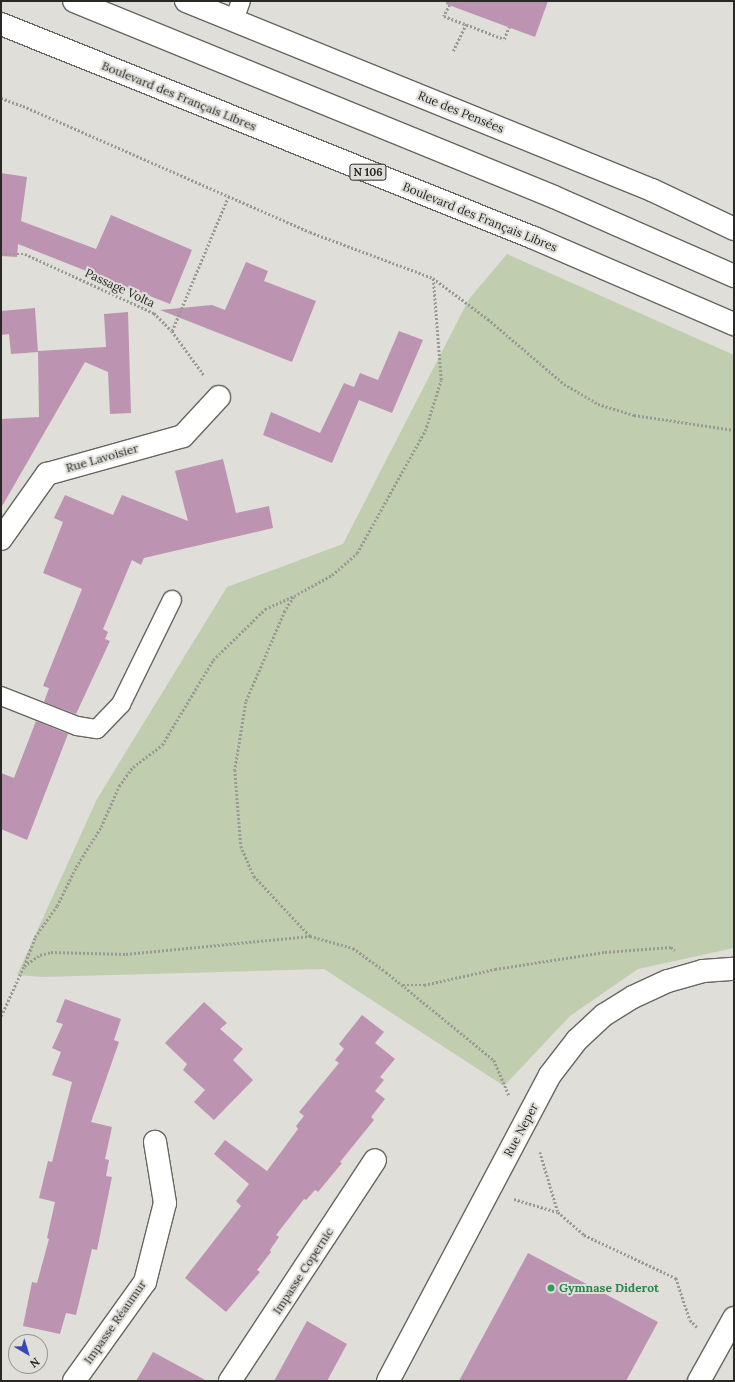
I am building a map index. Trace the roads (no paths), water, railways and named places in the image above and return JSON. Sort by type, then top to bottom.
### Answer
[{"type":"street","points":[[74,1],[554,197],[734,276]]},
{"type":"street","name":"Rue des Pensées","points":[[186,1],[237,11],[652,190],[734,229]]},
{"type":"street","name":"Boulevard des Français Libres","points":[[1,24],[534,238],[734,324]]},
{"type":"street","name":"Rue Lavoisier","points":[[1,540],[47,474],[183,436],[219,397]]},
{"type":"street","name":"Rue Neper","points":[[388,1381],[550,1075],[577,1040],[604,1015],[633,997],[668,981],[703,971],[734,969]]},
{"type":"street","name":"Impasse Réaumur","points":[[74,1381],[145,1282],[165,1203],[155,1142]]},
{"type":"street","name":"Impasse Copernic","points":[[230,1381],[375,1160]]},
{"type":"street","points":[[699,1381],[734,1318]]},
{"type":"lane","points":[[1,696],[77,726],[97,729],[121,704],[172,600]]},
{"type":"place","name":"Gymnase Diderot","points":[[551,1288]]}]
